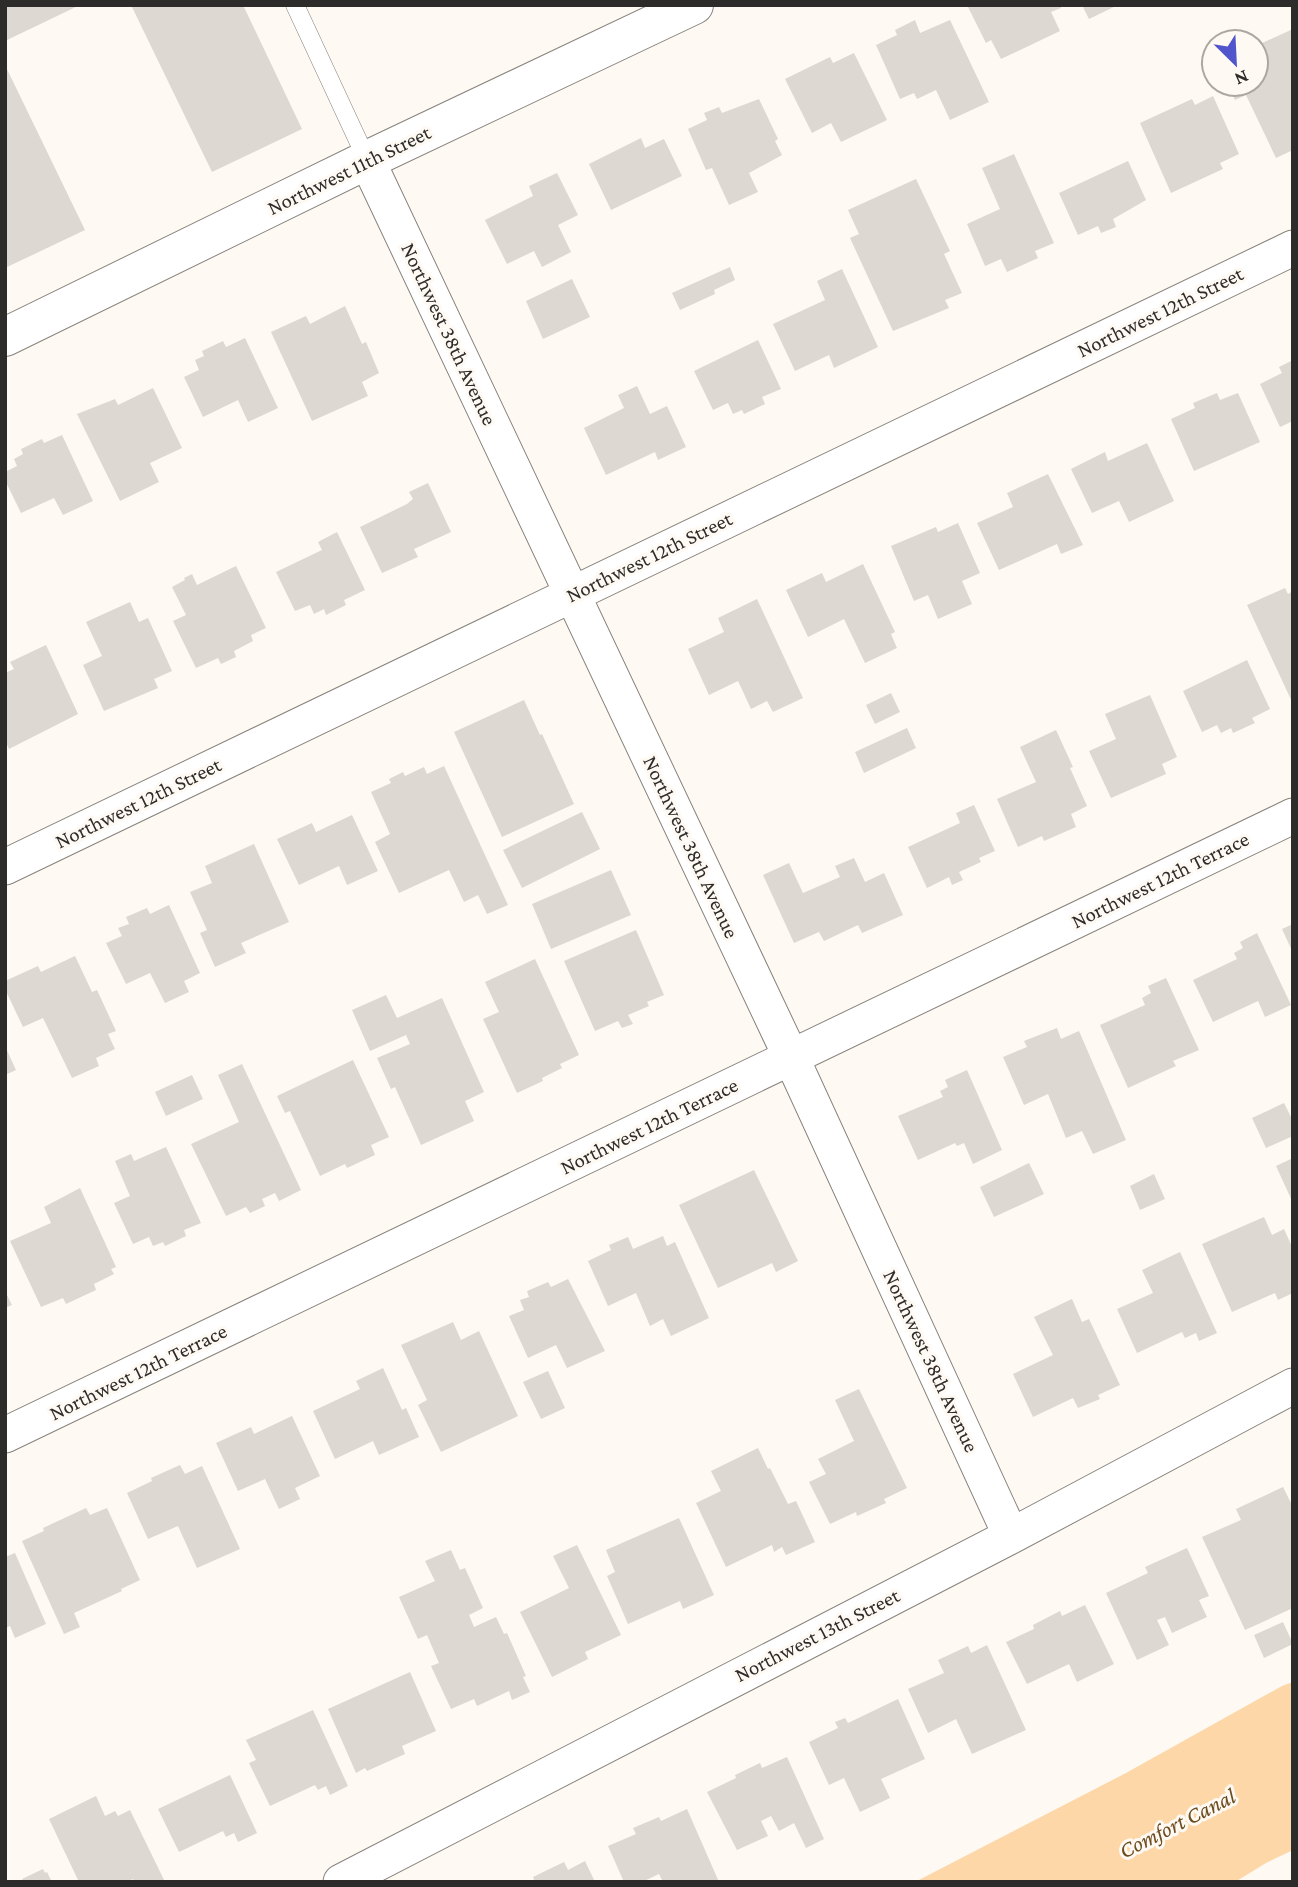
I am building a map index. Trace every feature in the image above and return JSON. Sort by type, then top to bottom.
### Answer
[{"type":"street","name":"Northwest 11th Street","points":[[5,337],[367,160],[694,5]]},
{"type":"street","name":"Northwest 38th Avenue","points":[[367,160],[791,1057],[1011,1535]]},
{"type":"street","name":"Northwest 12th Street","points":[[5,867],[1293,248]]},
{"type":"street","name":"Northwest 12th Terrace","points":[[5,1436],[1293,816]]},
{"type":"street","name":"Northwest 13th Street","points":[[341,1882],[1293,1386]]},
{"type":"lane","points":[[295,5],[367,160]]},
{"type":"water","name":"Comfort Canal","points":[[1293,1682],[1293,1850],[1235,1882],[915,1882],[1126,1773]]},
{"type":"building","points":[[5,5],[80,5],[5,41]]},
{"type":"building","points":[[131,5],[243,5],[302,129],[212,172]]},
{"type":"building","points":[[967,5],[1060,5],[1061,8],[1051,12],[1060,31],[1001,59],[991,40],[986,43]]},
{"type":"building","points":[[1082,5],[1118,5],[1089,19]]},
{"type":"building","points":[[915,20],[920,33],[950,20],[989,102],[950,120],[936,90],[917,99],[914,93],[900,99],[876,45],[897,35],[895,30]]},
{"type":"building","points":[[1293,29],[1293,150],[1276,158],[1247,98],[1270,98],[1270,39]]},
{"type":"building","points":[[854,53],[887,120],[841,142],[831,123],[812,133],[785,79],[830,57],[833,63]]},
{"type":"building","points":[[5,65],[85,230],[5,268]]},
{"type":"building","points":[[1214,98],[1239,154],[1220,163],[1223,169],[1171,193],[1140,123],[1192,99],[1195,105]]},
{"type":"building","points":[[759,99],[778,139],[775,141],[782,155],[749,173],[758,192],[729,205],[712,168],[706,170],[688,129],[707,120],[704,113],[719,107],[722,113]]},
{"type":"building","points":[[641,138],[645,148],[664,139],[682,176],[611,210],[589,164]]},
{"type":"building","points":[[1014,154],[1054,243],[1035,251],[1038,258],[1007,272],[1001,259],[985,266],[967,224],[1000,209],[982,168]]},
{"type":"building","points":[[1128,161],[1146,200],[1113,219],[1116,227],[1101,233],[1098,226],[1078,235],[1059,193]]},
{"type":"building","points":[[557,173],[578,215],[558,225],[571,252],[542,267],[534,251],[507,264],[485,220],[533,196],[529,186]]},
{"type":"building","points":[[916,179],[950,251],[944,254],[962,293],[945,300],[949,308],[893,331],[850,238],[859,234],[848,210]]},
{"type":"building","points":[[730,267],[735,280],[714,290],[715,294],[680,310],[672,293]]},
{"type":"building","points":[[842,269],[878,347],[834,368],[829,355],[795,371],[773,324],[825,300],[817,281]]},
{"type":"building","points":[[572,279],[590,317],[543,339],[526,301]]},
{"type":"building","points":[[345,306],[362,344],[366,342],[379,373],[362,382],[368,396],[312,421],[271,332],[306,316],[310,324]]},
{"type":"building","points":[[245,338],[278,408],[248,422],[238,400],[203,417],[184,377],[199,370],[195,360],[204,356],[202,351],[223,341],[226,347]]},
{"type":"building","points":[[758,340],[781,389],[762,397],[765,404],[744,414],[742,410],[733,414],[728,403],[713,410],[694,371]]},
{"type":"building","points":[[1293,360],[1293,421],[1280,427],[1260,384],[1282,373],[1279,367]]},
{"type":"building","points":[[637,386],[650,414],[667,406],[686,447],[658,460],[655,452],[606,475],[584,428],[624,408],[618,395]]},
{"type":"building","points":[[153,388],[182,448],[150,463],[159,482],[120,501],[77,414],[115,399],[118,405]]},
{"type":"building","points":[[1217,393],[1220,400],[1238,393],[1260,442],[1194,471],[1171,419],[1195,408],[1193,403]]},
{"type":"building","points":[[62,435],[93,501],[63,515],[54,498],[21,513],[5,480],[5,472],[17,466],[14,459],[23,454],[21,449],[42,439],[44,443]]},
{"type":"building","points":[[1147,443],[1174,501],[1129,522],[1119,501],[1092,513],[1071,469],[1105,452],[1108,461]]},
{"type":"building","points":[[1048,474],[1083,545],[1061,554],[1057,544],[999,570],[977,523],[1013,507],[1007,493]]},
{"type":"building","points":[[428,483],[451,532],[414,549],[418,557],[382,573],[360,527],[407,504],[413,499],[409,492]]},
{"type":"building","points":[[958,523],[980,573],[962,581],[972,604],[938,619],[928,595],[914,601],[891,546],[936,527],[938,532]]},
{"type":"building","points":[[337,532],[365,590],[344,600],[346,605],[326,615],[324,609],[314,614],[310,605],[295,611],[276,572],[322,550],[318,542]]},
{"type":"building","points":[[863,564],[895,632],[891,634],[897,648],[865,663],[844,619],[808,637],[786,590],[822,573],[826,582]]},
{"type":"building","points":[[236,566],[266,628],[251,635],[253,641],[234,651],[236,657],[221,664],[218,658],[196,668],[173,621],[186,615],[172,587],[192,574],[197,585]]},
{"type":"building","points":[[1285,588],[1288,594],[1293,591],[1293,704],[1247,605]]},
{"type":"building","points":[[757,599],[803,698],[773,712],[767,701],[751,709],[738,681],[709,695],[688,649],[724,632],[718,618]]},
{"type":"building","points":[[130,602],[139,622],[148,618],[172,671],[154,679],[158,688],[104,711],[83,665],[102,656],[86,622]]},
{"type":"building","points":[[46,645],[78,714],[9,749],[5,740],[5,673],[14,669],[10,662]]},
{"type":"building","points":[[1247,660],[1270,709],[1252,718],[1255,723],[1233,733],[1231,728],[1221,733],[1217,725],[1202,732],[1183,691]]},
{"type":"building","points":[[891,693],[900,712],[875,724],[866,705]]},
{"type":"building","points":[[1150,695],[1177,757],[1162,764],[1166,774],[1111,798],[1089,751],[1116,739],[1105,714]]},
{"type":"building","points":[[524,700],[574,804],[502,837],[454,732]]},
{"type":"building","points":[[907,728],[916,748],[864,773],[855,752]]},
{"type":"building","points":[[1056,730],[1087,806],[1071,814],[1076,827],[1044,841],[1042,836],[1018,847],[997,799],[1036,782],[1020,747]]},
{"type":"building","points":[[444,766],[508,905],[487,914],[478,895],[464,902],[449,870],[399,893],[375,842],[390,834],[371,792],[391,783],[389,779],[403,772],[405,776],[424,767],[427,774]]},
{"type":"building","points":[[974,805],[995,851],[979,858],[981,862],[959,872],[963,880],[952,885],[949,877],[927,888],[908,847],[960,823],[956,813]]},
{"type":"building","points":[[582,812],[600,849],[522,888],[503,850]]},
{"type":"building","points":[[352,815],[378,871],[347,885],[339,866],[299,885],[277,839],[312,823],[316,832]]},
{"type":"building","points":[[254,844],[289,922],[241,943],[246,953],[215,967],[200,933],[207,930],[190,892],[212,883],[205,866]]},
{"type":"building","points":[[854,858],[865,882],[884,873],[903,915],[862,933],[858,925],[824,941],[819,932],[794,943],[763,875],[789,863],[803,893],[840,877],[835,866]]},
{"type":"building","points":[[611,870],[631,915],[551,949],[532,904]]},
{"type":"building","points":[[169,905],[200,973],[184,981],[189,992],[165,1003],[150,973],[126,984],[106,943],[122,936],[118,928],[129,924],[126,917],[147,908],[150,914]]},
{"type":"building","points":[[1293,924],[1293,953],[1282,929]]},
{"type":"building","points":[[636,930],[664,995],[647,1002],[649,1006],[628,1015],[633,1024],[622,1028],[618,1021],[595,1031],[564,961]]},
{"type":"building","points":[[1257,933],[1291,1005],[1265,1017],[1258,1001],[1213,1022],[1193,980],[1237,959],[1234,953],[1243,948],[1240,942]]},
{"type":"building","points":[[75,956],[92,992],[97,990],[116,1031],[108,1034],[115,1049],[96,1058],[99,1066],[72,1078],[43,1018],[23,1027],[5,989],[5,981],[38,966],[41,972]]},
{"type":"building","points":[[535,959],[579,1055],[560,1064],[562,1068],[542,1078],[543,1081],[517,1093],[483,1019],[499,1012],[485,982]]},
{"type":"building","points":[[1166,978],[1199,1050],[1173,1061],[1176,1066],[1128,1088],[1100,1025],[1145,1005],[1142,998],[1151,993],[1148,986]]},
{"type":"building","points":[[386,995],[397,1018],[442,998],[484,1092],[465,1101],[474,1121],[421,1145],[395,1087],[391,1089],[377,1058],[410,1044],[406,1035],[370,1051],[352,1010]]},
{"type":"building","points":[[1057,1028],[1061,1039],[1079,1031],[1126,1140],[1093,1154],[1082,1131],[1066,1138],[1048,1094],[1024,1105],[1003,1057],[1027,1047],[1024,1041]]},
{"type":"building","points":[[5,1046],[16,1070],[5,1075]]},
{"type":"building","points":[[353,1060],[389,1137],[371,1145],[375,1155],[347,1168],[345,1164],[320,1176],[290,1111],[285,1113],[277,1096]]},
{"type":"building","points":[[242,1064],[301,1190],[279,1201],[275,1193],[262,1199],[265,1206],[250,1213],[246,1207],[226,1216],[191,1144],[239,1122],[218,1075]]},
{"type":"building","points":[[967,1070],[1002,1150],[973,1164],[964,1143],[957,1146],[955,1143],[918,1160],[898,1116],[943,1097],[940,1091],[948,1087],[945,1080]]},
{"type":"building","points":[[192,1075],[203,1099],[166,1116],[155,1092]]},
{"type":"building","points":[[1284,1103],[1293,1121],[1293,1136],[1266,1148],[1252,1118]]},
{"type":"building","points":[[166,1147],[201,1223],[184,1230],[186,1236],[165,1246],[163,1242],[153,1246],[149,1237],[133,1244],[114,1203],[130,1196],[115,1161],[131,1154],[134,1161]]},
{"type":"building","points":[[1293,1158],[1293,1203],[1276,1166]]},
{"type":"building","points":[[1029,1163],[1044,1194],[994,1217],[980,1187]]},
{"type":"building","points":[[754,1170],[798,1261],[776,1272],[772,1263],[718,1288],[679,1205]]},
{"type":"building","points":[[1154,1174],[1165,1199],[1140,1210],[1130,1186]]},
{"type":"building","points":[[80,1188],[116,1267],[111,1269],[114,1274],[94,1284],[96,1290],[66,1304],[63,1298],[41,1307],[10,1241],[51,1223],[44,1207]]},
{"type":"building","points":[[1264,1217],[1272,1235],[1284,1229],[1293,1249],[1293,1293],[1278,1300],[1275,1293],[1232,1312],[1202,1244]]},
{"type":"building","points":[[663,1236],[667,1246],[675,1242],[709,1318],[671,1336],[663,1319],[650,1326],[636,1293],[608,1306],[588,1261],[611,1250],[609,1245],[628,1237],[633,1249]]},
{"type":"building","points":[[1180,1252],[1217,1333],[1199,1341],[1196,1333],[1185,1338],[1182,1332],[1137,1353],[1117,1309],[1153,1293],[1142,1270]]},
{"type":"building","points":[[568,1279],[605,1351],[567,1368],[556,1345],[528,1358],[509,1316],[524,1310],[520,1300],[529,1297],[527,1291],[548,1282],[551,1287]]},
{"type":"building","points":[[5,1291],[12,1305],[5,1308]]},
{"type":"building","points":[[1072,1299],[1082,1322],[1089,1319],[1120,1385],[1098,1395],[1100,1399],[1078,1408],[1073,1398],[1033,1417],[1013,1374],[1053,1355],[1034,1317]]},
{"type":"building","points":[[453,1322],[461,1340],[479,1331],[518,1416],[441,1452],[418,1405],[427,1400],[401,1345]]},
{"type":"building","points":[[383,1368],[402,1410],[406,1408],[419,1437],[379,1455],[373,1441],[335,1459],[313,1411],[360,1389],[356,1381]]},
{"type":"building","points":[[548,1371],[565,1408],[541,1419],[523,1382]]},
{"type":"building","points":[[859,1389],[907,1488],[884,1499],[886,1503],[857,1516],[856,1512],[830,1524],[809,1482],[826,1474],[818,1459],[854,1441],[835,1400]]},
{"type":"building","points":[[292,1416],[320,1476],[295,1488],[300,1499],[279,1509],[265,1479],[238,1491],[216,1443],[251,1427],[254,1434]]},
{"type":"building","points":[[758,1448],[788,1504],[796,1501],[815,1542],[786,1555],[782,1547],[774,1552],[772,1545],[726,1567],[696,1503],[721,1491],[711,1471]]},
{"type":"building","points":[[180,1465],[185,1474],[202,1466],[240,1549],[197,1568],[178,1526],[148,1539],[127,1493]]},
{"type":"building","points":[[1283,1487],[1293,1507],[1293,1608],[1245,1630],[1202,1537],[1241,1520],[1236,1509]]},
{"type":"building","points":[[86,1508],[90,1515],[107,1508],[140,1580],[74,1613],[80,1627],[64,1634],[22,1541]]},
{"type":"building","points":[[679,1518],[714,1595],[683,1609],[680,1601],[628,1624],[607,1576],[615,1572],[606,1550]]},
{"type":"building","points":[[577,1545],[621,1635],[585,1652],[588,1659],[552,1677],[520,1612],[569,1588],[553,1556]]},
{"type":"building","points":[[1187,1548],[1209,1596],[1199,1600],[1207,1617],[1172,1633],[1165,1617],[1157,1620],[1169,1645],[1137,1660],[1106,1593],[1148,1573],[1145,1567]]},
{"type":"building","points":[[451,1550],[460,1570],[465,1568],[483,1608],[469,1615],[474,1627],[496,1617],[504,1634],[507,1633],[530,1692],[512,1700],[509,1691],[477,1706],[474,1699],[451,1709],[431,1666],[439,1663],[427,1635],[418,1639],[399,1597],[435,1581],[425,1561]]},
{"type":"building","points":[[15,1553],[46,1624],[15,1638],[10,1626],[5,1628],[5,1557]]},
{"type":"building","points":[[1085,1605],[1114,1664],[1077,1682],[1069,1664],[1027,1684],[1006,1642],[1034,1629],[1033,1625],[1060,1611],[1062,1616]]},
{"type":"building","points":[[1283,1622],[1293,1644],[1264,1658],[1254,1635]]},
{"type":"building","points":[[987,1645],[1026,1730],[972,1754],[956,1719],[928,1733],[908,1689],[944,1673],[938,1660],[968,1646],[971,1653]]},
{"type":"building","points":[[410,1672],[436,1731],[402,1746],[405,1754],[367,1771],[365,1768],[356,1773],[328,1709]]},
{"type":"building","points":[[898,1699],[925,1759],[881,1779],[890,1798],[860,1812],[844,1778],[829,1785],[809,1742],[838,1728],[835,1722],[845,1718],[848,1723]]},
{"type":"building","points":[[313,1710],[348,1786],[330,1795],[326,1786],[318,1790],[315,1785],[270,1806],[249,1763],[256,1760],[246,1740]]},
{"type":"building","points":[[787,1757],[824,1839],[806,1848],[794,1823],[779,1831],[771,1816],[761,1821],[768,1836],[737,1850],[707,1792],[760,1763],[762,1768]]},
{"type":"building","points":[[230,1775],[257,1833],[238,1842],[234,1833],[226,1837],[223,1831],[179,1852],[158,1809]]},
{"type":"building","points":[[96,1796],[105,1816],[115,1811],[118,1816],[130,1810],[165,1882],[134,1882],[133,1879],[127,1882],[79,1882],[49,1819]]},
{"type":"building","points":[[687,1809],[719,1882],[663,1882],[659,1874],[642,1882],[624,1882],[608,1846],[636,1834],[633,1828],[659,1817],[661,1821]]},
{"type":"building","points":[[585,1861],[595,1882],[535,1882],[533,1877],[564,1862],[568,1870]]},
{"type":"building","points":[[43,1869],[52,1882],[24,1882],[22,1879]]}]
